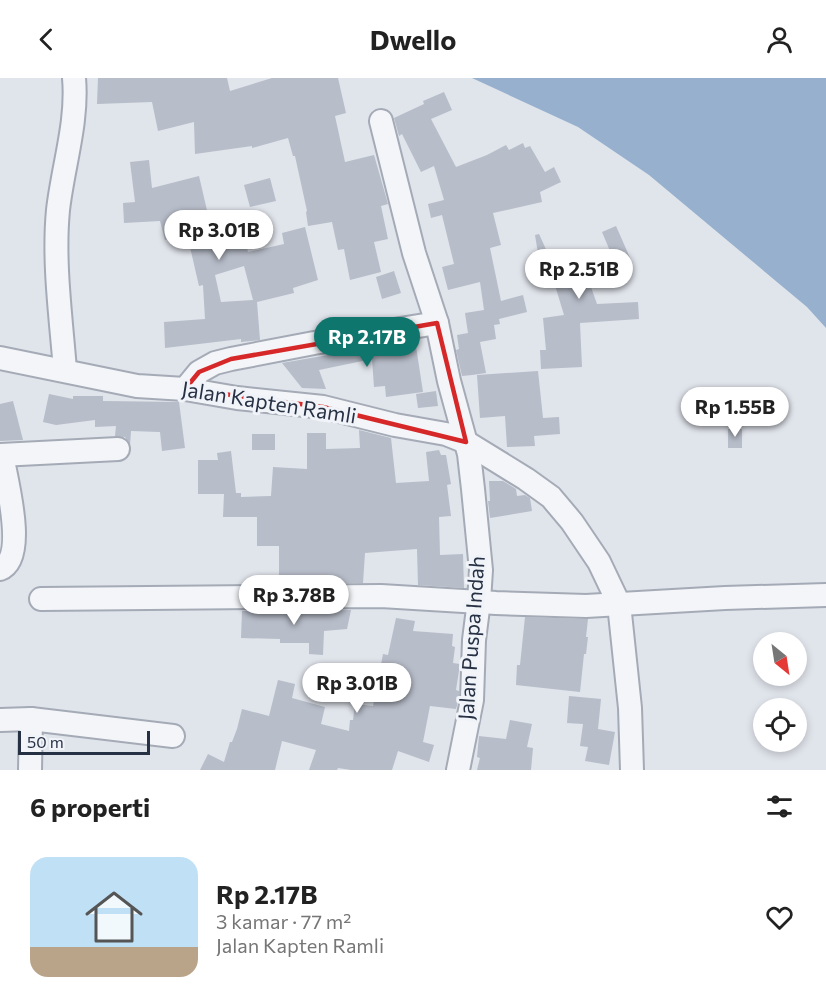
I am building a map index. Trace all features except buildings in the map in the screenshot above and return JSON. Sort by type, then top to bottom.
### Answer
[{"type":"street","points":[[65,370],[56,239],[58,208],[72,125],[74,78]]},
{"type":"street","name":"Jalan Puspa Indah","points":[[381,121],[414,253],[437,324],[449,381],[466,442],[473,489],[481,570],[474,640],[472,700],[458,770]]},
{"type":"street","points":[[185,388],[199,372],[215,363],[314,343],[437,324]]},
{"type":"street","name":"Jalan Kapten Ramli","points":[[0,358],[137,386],[185,388],[237,398],[323,406],[394,425],[446,434],[466,442],[526,479],[551,497],[572,522],[599,562],[619,604],[630,708],[632,770]]},
{"type":"street","points":[[0,569],[11,560],[14,540],[13,512],[1,455],[118,449]]},
{"type":"street","points":[[41,599],[381,596],[586,606],[826,595]]},
{"type":"street","points":[[0,720],[31,719],[173,736]]},
{"type":"street","points":[[30,770],[31,719]]},
{"type":"highlighted area","points":[[437,323],[466,442],[323,407],[185,389],[199,372],[231,359]]},
{"type":"water","points":[[472,78],[826,78],[826,328],[807,307],[649,175],[578,127]]}]
